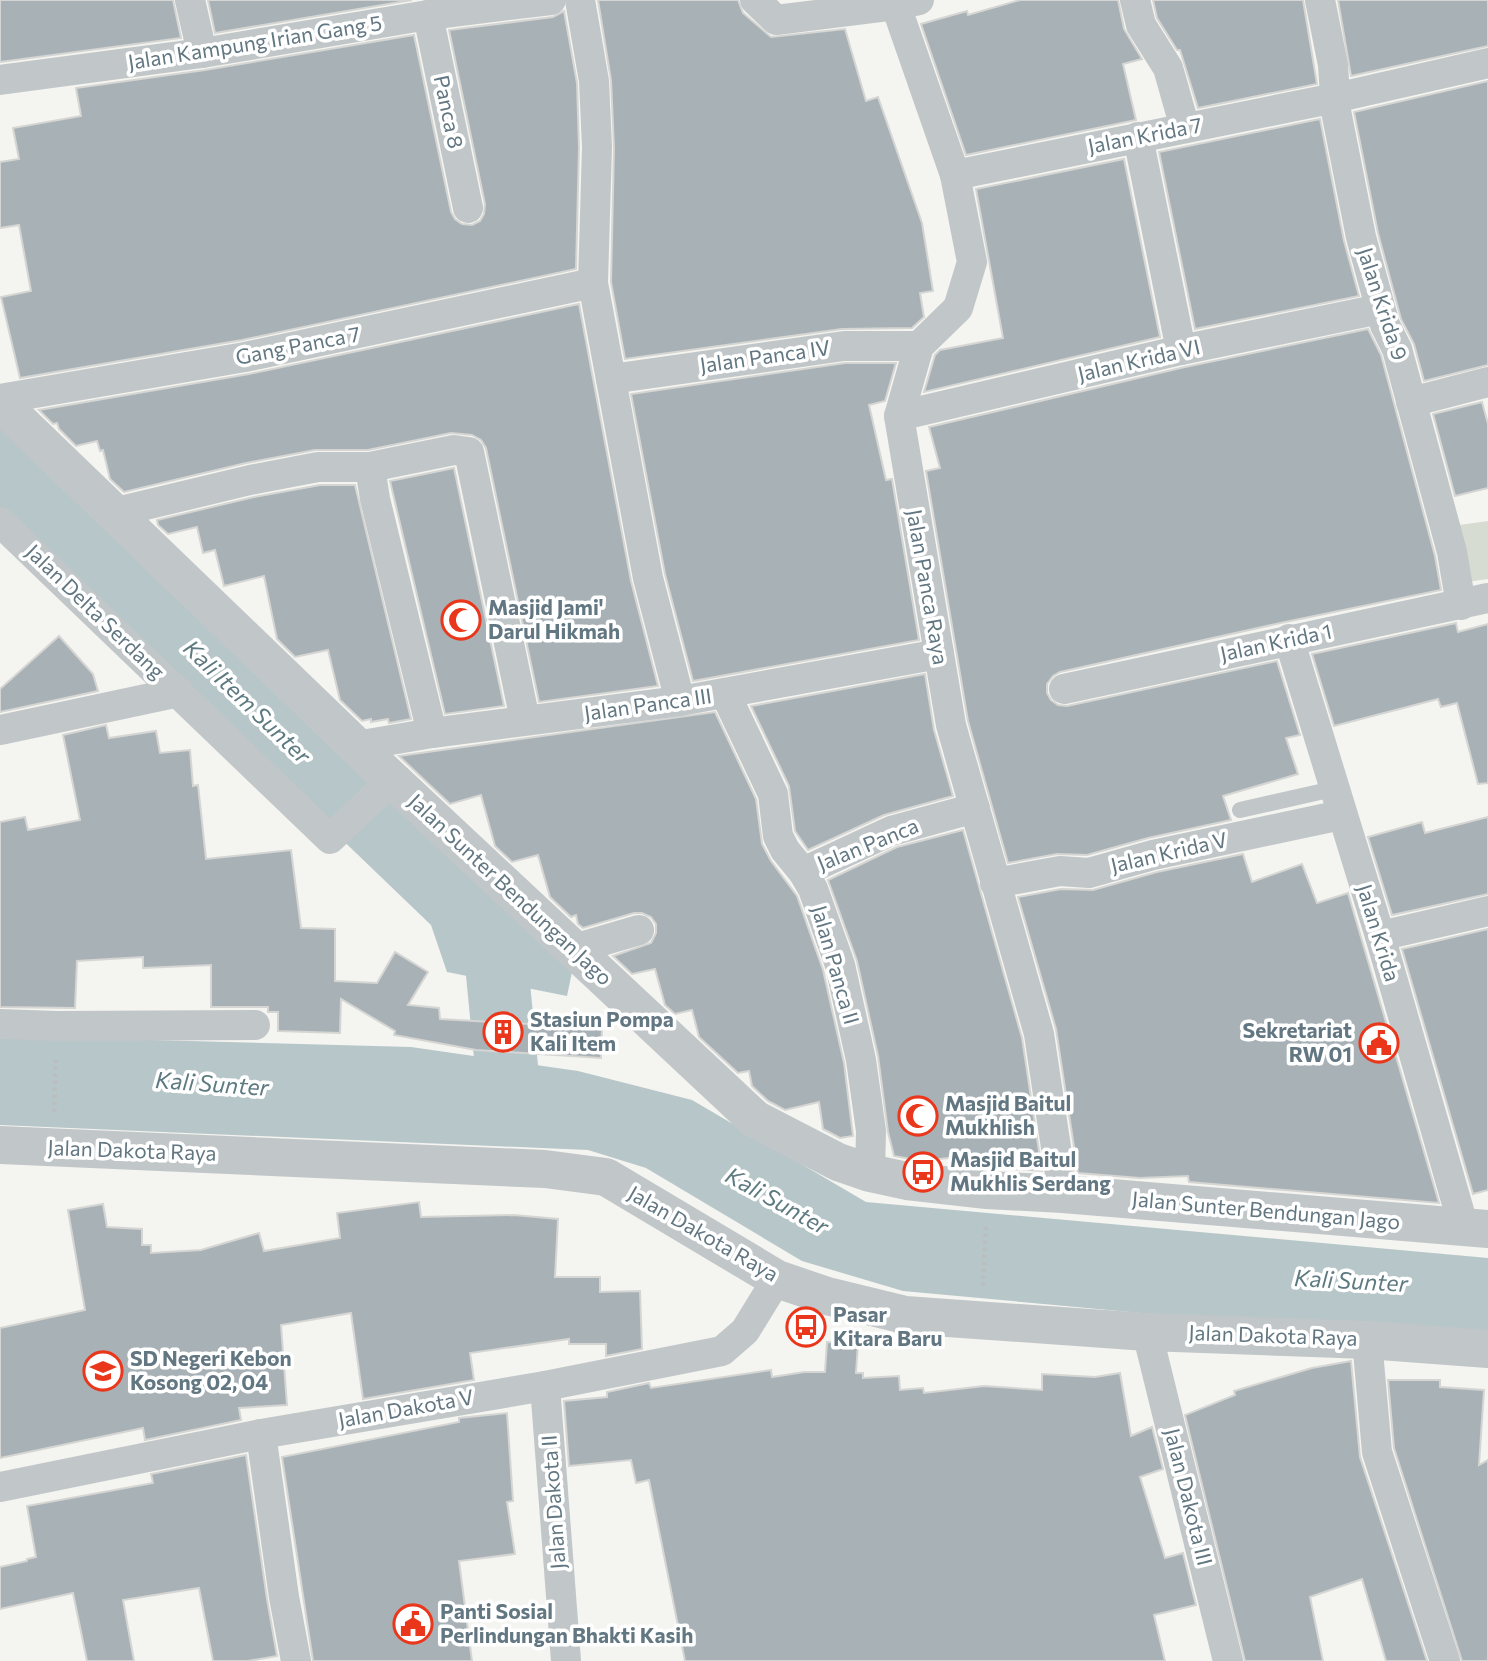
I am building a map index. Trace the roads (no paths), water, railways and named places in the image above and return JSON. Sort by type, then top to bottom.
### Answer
[{"type":"street","points":[[190,0],[202,53]]},
{"type":"street","name":"Jalan Kampung Irian Gang 5","points":[[0,80],[202,53],[376,12],[428,15],[551,0]]},
{"type":"street","points":[[580,0],[594,81],[597,147],[593,283],[648,578],[680,701]]},
{"type":"street","points":[[755,0],[776,20],[903,2]]},
{"type":"street","points":[[1135,0],[1141,25],[1168,68],[1185,128]]},
{"type":"street","name":"Jalan Krida 9","points":[[1320,0],[1361,237],[1385,325],[1397,349],[1452,552],[1475,602]]},
{"type":"street","name":"Jalan Panca Raya","points":[[903,2],[955,175],[972,262],[958,308],[919,346],[899,416],[951,725],[1039,1034],[1063,1194]]},
{"type":"street","name":"Panca 8","points":[[428,15],[468,208]]},
{"type":"street","name":"Jalan Krida 7","points":[[955,175],[1335,98],[1488,62]]},
{"type":"street","points":[[1138,137],[1181,350]]},
{"type":"street","name":"Gang Panca 7","points":[[0,401],[245,357],[593,283]]},
{"type":"street","name":"Jalan Krida VI","points":[[899,416],[1181,350],[1380,309]]},
{"type":"street","name":"Jalan Panca IV","points":[[611,379],[844,346],[919,346]]},
{"type":"street","points":[[1412,402],[1488,382]]},
{"type":"street","name":"Jalan Sunter Bendungan Jago","points":[[0,401],[112,513],[356,746],[389,782],[574,949],[755,1119],[838,1162],[906,1181],[1476,1229]]},
{"type":"street","points":[[112,513],[250,480],[318,467],[370,467],[454,450],[469,452],[524,720]]},
{"type":"street","points":[[370,467],[375,499],[432,733]]},
{"type":"street","name":"Jalan Delta Serdang","points":[[0,522],[185,679]]},
{"type":"street","points":[[0,554],[30,549]]},
{"type":"street","name":"Jalan Krida 1","points":[[1064,689],[1289,639],[1475,602]]},
{"type":"street","name":"Jalan Krida","points":[[1289,639],[1337,802],[1476,1229]]},
{"type":"street","name":"Jalan Panca III","points":[[356,746],[524,720],[680,701],[861,666],[939,654]]},
{"type":"street","points":[[185,679],[330,839],[389,782]]},
{"type":"street","name":"Jalan Delta Serdang","points":[[0,730],[185,679]]},
{"type":"street","name":"Jalan Panca II","points":[[725,693],[773,793],[778,836],[813,888],[836,953],[861,1060],[871,1131],[870,1173]]},
{"type":"street","name":"Jalan Krida V","points":[[995,883],[1060,871],[1089,873],[1337,802]]},
{"type":"street","name":"Jalan Panca","points":[[803,872],[891,831],[975,808]]},
{"type":"street","points":[[1380,936],[1488,911]]},
{"type":"street","points":[[574,949],[639,930]]},
{"type":"street","points":[[0,1024],[255,1025]]},
{"type":"street","name":"Jalan Dakota Raya","points":[[0,1145],[545,1168],[606,1177],[777,1279],[827,1296],[905,1315],[1147,1332],[1367,1340],[1488,1349]]},
{"type":"street","name":"Jalan Dakota V","points":[[0,1488],[261,1433],[545,1386],[722,1351],[745,1331],[777,1279]]},
{"type":"street","name":"Jalan Dakota III","points":[[1147,1332],[1228,1661]]},
{"type":"street","points":[[1367,1340],[1377,1452],[1445,1661]]},
{"type":"street","name":"Jalan Dakota II","points":[[545,1386],[566,1661]]},
{"type":"street","points":[[261,1433],[284,1597],[296,1661]]},
{"type":"lane","points":[[1240,810],[1337,802]]},
{"type":"water","name":"Kali Item Sunter","points":[[0,426],[572,972],[567,996],[447,972],[431,925],[0,511]]},
{"type":"water","name":"Kali Sunter","points":[[0,1036],[411,1047],[578,1071],[692,1100],[866,1202],[1488,1258],[1488,1345],[903,1291],[802,1261],[646,1168],[588,1150],[0,1125]]},
{"type":"waterway","points":[[464,910],[494,938],[510,1103]]},
{"type":"place","name":"Masjid Jami' Darul Hikmah","points":[[461,620]]},
{"type":"place","name":"Stasiun Pompa Kali Item","points":[[503,1032]]},
{"type":"place","name":"Sekretariat RW 01","points":[[1379,1043]]},
{"type":"place","name":"Masjid Baitul Mukhlish","points":[[918,1116]]},
{"type":"place","name":"Masjid Baitul Mukhlis Serdang","points":[[923,1172]]},
{"type":"place","name":"Pasar Kitara Baru","points":[[806,1327]]},
{"type":"place","name":"SD Negeri Kebon Kosong 02, 04","points":[[103,1371]]},
{"type":"place","name":"Panti Sosial Perlindungan Bhakti Kasih","points":[[413,1624]]}]
